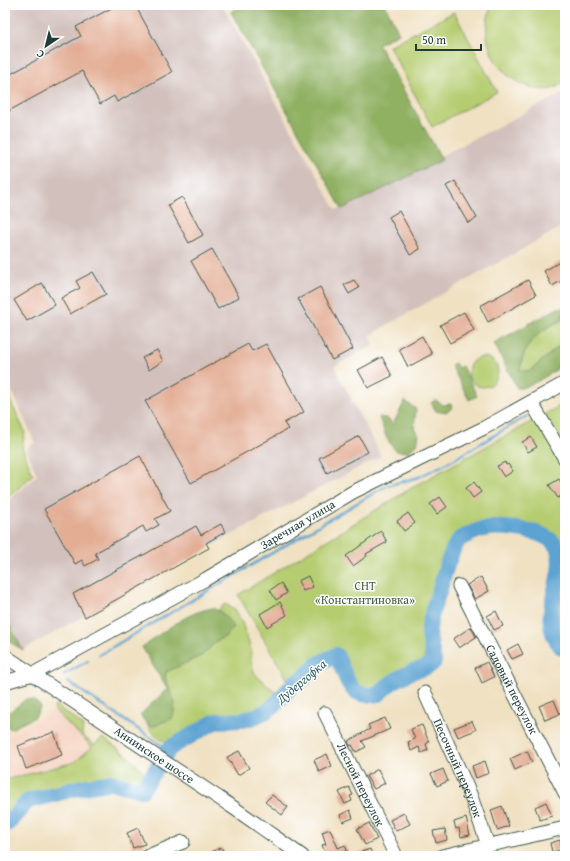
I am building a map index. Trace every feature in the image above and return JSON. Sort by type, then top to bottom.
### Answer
[{"type":"street","name":"Заречная улица","points":[[5,682],[33,674],[206,579],[353,492],[484,428],[565,383]]},
{"type":"street","points":[[531,402],[565,460]]},
{"type":"street","name":"Садовый переулок","points":[[459,586],[565,793]]},
{"type":"street","name":"Аннинское шоссе","points":[[5,656],[181,772],[302,856]]},
{"type":"street","name":"Песочный переулок","points":[[425,693],[470,794],[488,845]]},
{"type":"street","name":"Лесной переулок","points":[[325,713],[396,856]]},
{"type":"street","points":[[442,856],[565,828]]},
{"type":"street","points":[[148,856],[183,842]]},
{"type":"shaded area","points":[[5,5],[222,5],[336,210],[565,92],[565,225],[378,330],[370,336],[374,345],[334,366],[381,456],[208,547],[23,650],[5,617],[5,504],[37,475],[26,448],[35,443],[5,375]]},
{"type":"shaded area","points":[[54,710],[93,747],[75,762],[5,780],[5,738]]},
{"type":"green space","points":[[245,5],[385,5],[399,33],[378,44],[442,160],[342,209],[231,12]]},
{"type":"green space","points":[[492,5],[565,5],[565,82],[557,87],[540,90],[518,82],[507,75],[492,55],[488,43],[488,17]]},
{"type":"green space","points":[[454,12],[497,92],[432,127],[389,46]]},
{"type":"green space","points":[[558,308],[565,308],[562,320],[553,324],[533,339],[524,352],[520,370],[530,371],[565,341],[565,364],[528,386],[517,388],[494,343]]},
{"type":"green space","points":[[565,310],[565,341],[530,371],[520,371],[524,353],[528,345],[539,334],[553,324],[562,320]]},
{"type":"green space","points":[[483,357],[494,361],[498,372],[494,383],[483,387],[472,383],[468,372],[472,361]]},
{"type":"green space","points":[[455,363],[458,368],[462,366],[477,396],[469,400],[451,365]]},
{"type":"green space","points":[[5,389],[25,432],[22,447],[33,475],[5,500]]},
{"type":"green space","points":[[435,400],[443,405],[451,404],[452,408],[444,412],[436,411],[431,403]]},
{"type":"green space","points":[[405,401],[416,409],[414,428],[419,435],[417,444],[408,452],[396,451],[387,439],[379,417],[387,418],[393,424]]},
{"type":"green space","name":"СНТ «Константиновка»","points":[[565,403],[565,559],[560,542],[543,530],[516,523],[492,524],[470,528],[454,539],[432,592],[423,626],[426,650],[424,660],[377,688],[366,691],[356,685],[343,656],[333,649],[305,669],[287,679],[238,595],[418,484]]},
{"type":"green space","points":[[565,567],[565,645],[561,644],[557,635],[555,616]]},
{"type":"green space","points":[[225,604],[235,609],[241,620],[251,649],[251,662],[255,674],[277,694],[264,706],[255,711],[204,720],[169,742],[162,740],[152,732],[148,725],[154,726],[170,688],[165,678],[166,672],[203,655],[216,641],[226,636],[222,613],[218,610]]},
{"type":"green space","points":[[213,608],[222,613],[234,627],[226,636],[216,641],[203,655],[166,672],[165,678],[175,703],[173,718],[154,726],[148,725],[140,715],[167,689],[142,647],[184,618],[203,610]]},
{"type":"green space","points":[[5,617],[23,650],[5,639]]},
{"type":"green space","points":[[26,699],[33,700],[41,706],[35,717],[11,729],[6,724],[6,715]]},
{"type":"green space","points":[[55,705],[83,725],[82,735],[94,745],[103,738],[127,755],[144,772],[136,785],[109,777],[39,794],[25,801],[5,821],[5,780],[75,762],[92,747],[54,710]]},
{"type":"building","points":[[117,5],[135,5],[172,72],[117,102],[114,96],[100,104],[82,71],[5,113],[5,77],[81,36],[76,27]]},
{"type":"building","points":[[455,181],[477,218],[468,223],[446,186]]},
{"type":"building","points":[[182,197],[203,235],[189,243],[168,205]]},
{"type":"building","points":[[399,211],[420,249],[410,255],[389,217]]},
{"type":"building","points":[[212,249],[239,297],[218,309],[191,261]]},
{"type":"building","points":[[565,259],[565,279],[552,286],[544,271]]},
{"type":"building","points":[[93,272],[106,294],[70,314],[61,298],[80,288],[76,281]]},
{"type":"building","points":[[354,280],[359,288],[349,294],[344,285]]},
{"type":"building","points":[[528,280],[536,295],[488,322],[480,306]]},
{"type":"building","points":[[42,283],[55,305],[27,321],[14,300]]},
{"type":"building","points":[[320,287],[353,349],[332,360],[298,299]]},
{"type":"building","points":[[464,312],[474,330],[450,343],[440,325]]},
{"type":"building","points":[[422,336],[432,354],[408,367],[399,349]]},
{"type":"building","points":[[248,344],[252,351],[266,344],[304,412],[284,423],[288,429],[191,483],[145,401]]},
{"type":"building","points":[[157,350],[163,361],[149,370],[142,358]]},
{"type":"building","points":[[382,357],[392,376],[368,388],[358,370]]},
{"type":"building","points":[[359,436],[368,452],[327,473],[319,458]]},
{"type":"building","points":[[531,437],[537,447],[528,452],[522,442]]},
{"type":"building","points":[[140,456],[170,511],[155,519],[159,525],[146,532],[143,526],[95,553],[98,559],[85,566],[82,560],[75,564],[44,509]]},
{"type":"building","points":[[505,462],[506,465],[508,464],[513,471],[504,477],[497,466]]},
{"type":"building","points":[[559,479],[565,488],[565,494],[558,498],[549,485]]},
{"type":"building","points":[[474,482],[481,492],[473,498],[466,488]]},
{"type":"building","points":[[440,497],[447,507],[437,514],[430,504]]},
{"type":"building","points":[[408,513],[415,523],[404,531],[397,521]]},
{"type":"building","points":[[221,524],[225,532],[206,543],[209,548],[85,617],[73,594],[196,526],[201,535]]},
{"type":"building","points":[[381,531],[387,542],[366,554],[367,556],[353,566],[346,556]]},
{"type":"building","points":[[308,576],[313,587],[303,591],[298,581]]},
{"type":"building","points":[[481,577],[489,591],[475,599],[467,585]]},
{"type":"building","points":[[281,583],[287,593],[276,600],[270,590]]},
{"type":"building","points":[[280,602],[287,615],[267,627],[260,614]]},
{"type":"building","points":[[496,611],[503,626],[494,630],[487,616]]},
{"type":"building","points":[[471,627],[476,637],[459,648],[453,639]]},
{"type":"building","points":[[518,644],[523,654],[512,659],[507,650]]},
{"type":"building","points":[[487,662],[494,677],[482,683],[475,668]]},
{"type":"building","points":[[554,700],[560,714],[545,720],[539,706]]},
{"type":"building","points":[[385,718],[390,729],[362,741],[366,747],[356,752],[352,745],[350,746],[348,741],[370,729],[368,725]]},
{"type":"building","points":[[472,721],[476,730],[458,737],[454,728]]},
{"type":"building","points":[[422,725],[429,742],[426,744],[428,750],[421,753],[419,747],[411,751],[408,742],[415,739],[411,729]]},
{"type":"building","points":[[54,732],[62,755],[26,769],[18,746]]},
{"type":"building","points":[[239,751],[249,768],[238,775],[227,757]]},
{"type":"building","points":[[527,751],[532,762],[515,770],[510,759]]},
{"type":"building","points":[[327,754],[332,766],[319,772],[314,760]]},
{"type":"building","points":[[485,761],[489,773],[476,778],[472,766]]},
{"type":"building","points":[[378,769],[385,783],[374,789],[366,776]]},
{"type":"building","points":[[443,769],[448,781],[437,786],[431,774]]},
{"type":"building","points":[[349,787],[353,795],[350,796],[352,801],[345,804],[339,792]]},
{"type":"building","points":[[272,795],[288,807],[282,815],[265,802]]},
{"type":"building","points":[[546,802],[552,816],[540,820],[535,807]]},
{"type":"building","points":[[502,806],[509,826],[497,830],[491,810]]},
{"type":"building","points":[[350,810],[353,818],[343,822],[340,815]]},
{"type":"building","points":[[404,813],[410,824],[396,831],[390,820]]},
{"type":"building","points":[[466,818],[470,835],[461,837],[459,828],[456,829],[454,822]]},
{"type":"building","points":[[369,823],[377,839],[365,845],[357,829]]},
{"type":"building","points":[[138,828],[145,844],[133,848],[127,833]]},
{"type":"building","points":[[330,829],[338,848],[345,845],[348,853],[341,856],[332,856],[330,851],[325,853],[322,845],[326,844],[322,832]]},
{"type":"building","points":[[445,829],[447,840],[436,843],[433,831]]},
{"type":"building","points":[[560,840],[562,850],[552,852],[550,843]]},
{"type":"building","points":[[221,847],[226,856],[205,856]]},
{"type":"building","points":[[370,849],[373,856],[352,856],[352,855]]},
{"type":"waterway","points":[[99,655],[386,486],[419,477],[453,460],[527,416]]},
{"type":"waterway","name":"Дудергофка","points":[[5,823],[7,824],[28,801],[78,788],[112,782],[142,790],[170,748],[216,721],[243,720],[267,711],[277,703],[294,683],[303,679],[316,665],[336,655],[350,685],[360,694],[368,695],[379,694],[389,684],[411,672],[429,666],[434,662],[429,633],[431,617],[450,556],[460,539],[476,531],[487,528],[517,529],[539,534],[554,543],[557,547],[560,558],[559,571],[551,610],[551,623],[554,636],[562,648],[565,649]]},
{"type":"waterway","points":[[63,675],[88,661]]},
{"type":"waterway","points":[[68,682],[169,750]]}]
